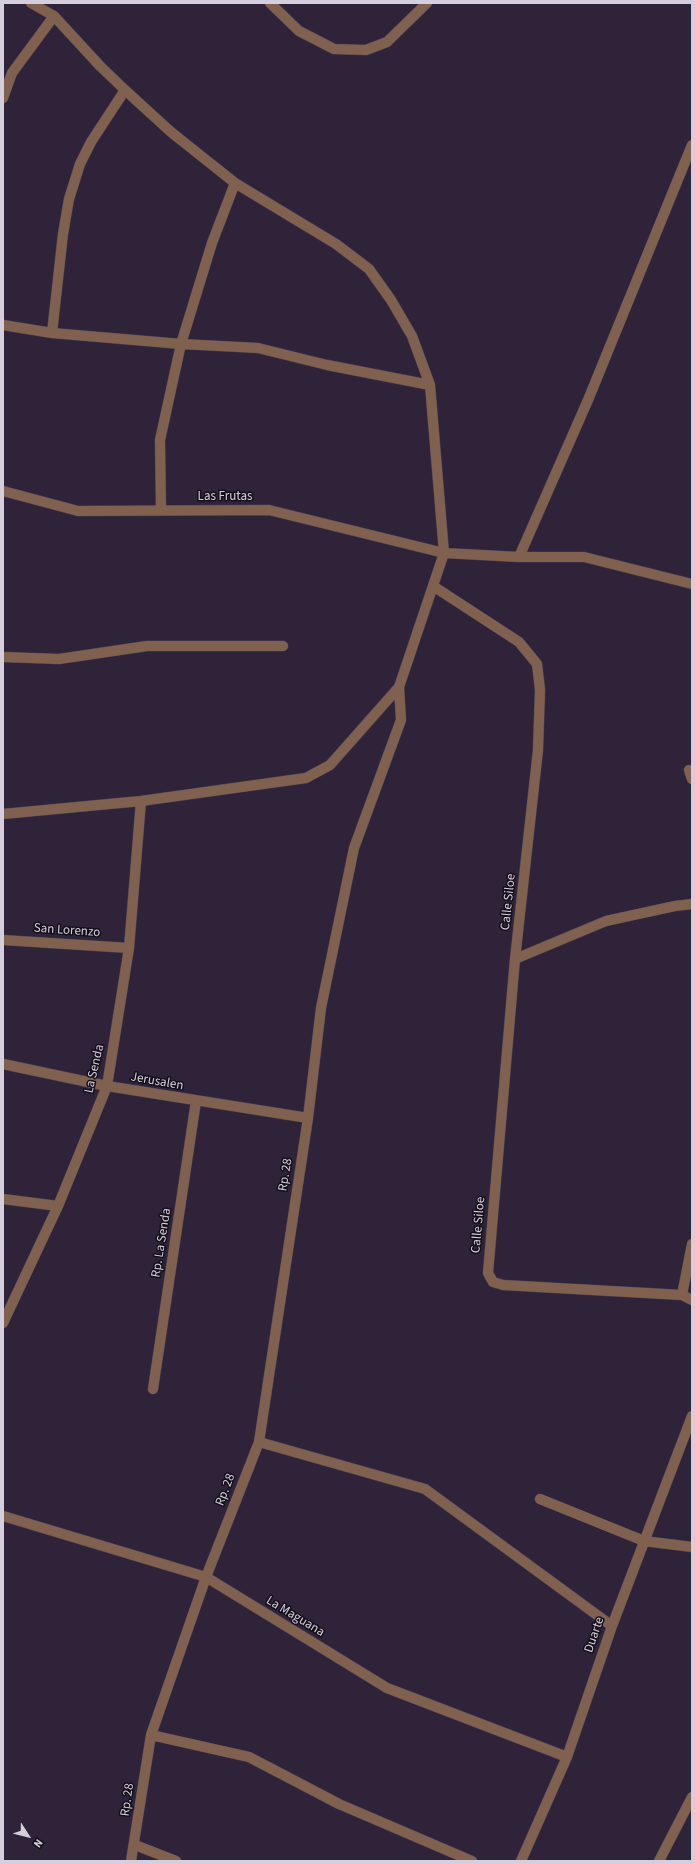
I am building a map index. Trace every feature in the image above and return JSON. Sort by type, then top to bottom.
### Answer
[{"type":"street","points":[[3,814],[141,801],[306,778],[330,765],[400,687],[444,554],[430,385],[412,336],[391,300],[369,269],[336,244],[235,183],[171,132],[125,90],[100,66],[54,16],[31,3]]},
{"type":"street","points":[[270,3],[299,31],[334,49],[366,50],[387,42],[427,3]]},
{"type":"street","points":[[3,98],[12,73],[54,16]]},
{"type":"street","points":[[52,334],[63,234],[70,199],[80,164],[91,142],[125,90]]},
{"type":"street","points":[[519,558],[588,400],[692,145]]},
{"type":"street","points":[[161,510],[160,440],[181,344],[212,243],[235,183]]},
{"type":"street","points":[[3,325],[52,334],[181,344],[258,348],[327,365],[430,385]]},
{"type":"street","name":"Las Frutas","points":[[3,491],[78,511],[269,510],[444,554],[519,558],[584,557],[692,584]]},
{"type":"street","name":"Calle Siloe","points":[[433,586],[519,642],[537,664],[540,690],[538,750],[516,959],[488,1273],[493,1282],[503,1285],[682,1295]]},
{"type":"street","points":[[3,657],[59,659],[147,646],[283,646]]},
{"type":"street","name":"Rp. 28","points":[[131,1861],[135,1845],[151,1735],[206,1578],[259,1442],[308,1118],[321,1008],[354,848],[401,720],[400,687]]},
{"type":"street","name":"La Senda","points":[[3,1323],[58,1206],[107,1086],[129,948],[141,801]]},
{"type":"street","points":[[516,959],[606,921],[675,906],[692,904]]},
{"type":"street","name":"San Lorenzo","points":[[3,940],[129,948]]},
{"type":"street","name":"Jerusalen","points":[[3,1064],[107,1086],[308,1118]]},
{"type":"street","name":"Rp. La Senda","points":[[153,1389],[196,1101]]},
{"type":"street","points":[[3,1199],[58,1206]]},
{"type":"street","points":[[692,1244],[682,1295],[692,1300]]},
{"type":"street","name":"Duarte","points":[[521,1861],[567,1756],[612,1626],[692,1416]]},
{"type":"street","points":[[259,1442],[425,1490],[612,1626]]},
{"type":"street","points":[[540,1499],[644,1541],[692,1547]]},
{"type":"street","name":"La Maguana","points":[[3,1516],[206,1578],[387,1688],[567,1756]]},
{"type":"street","points":[[151,1735],[249,1757],[339,1804],[472,1861]]},
{"type":"street","points":[[659,1861],[692,1797]]},
{"type":"street","points":[[135,1845],[176,1861]]}]
